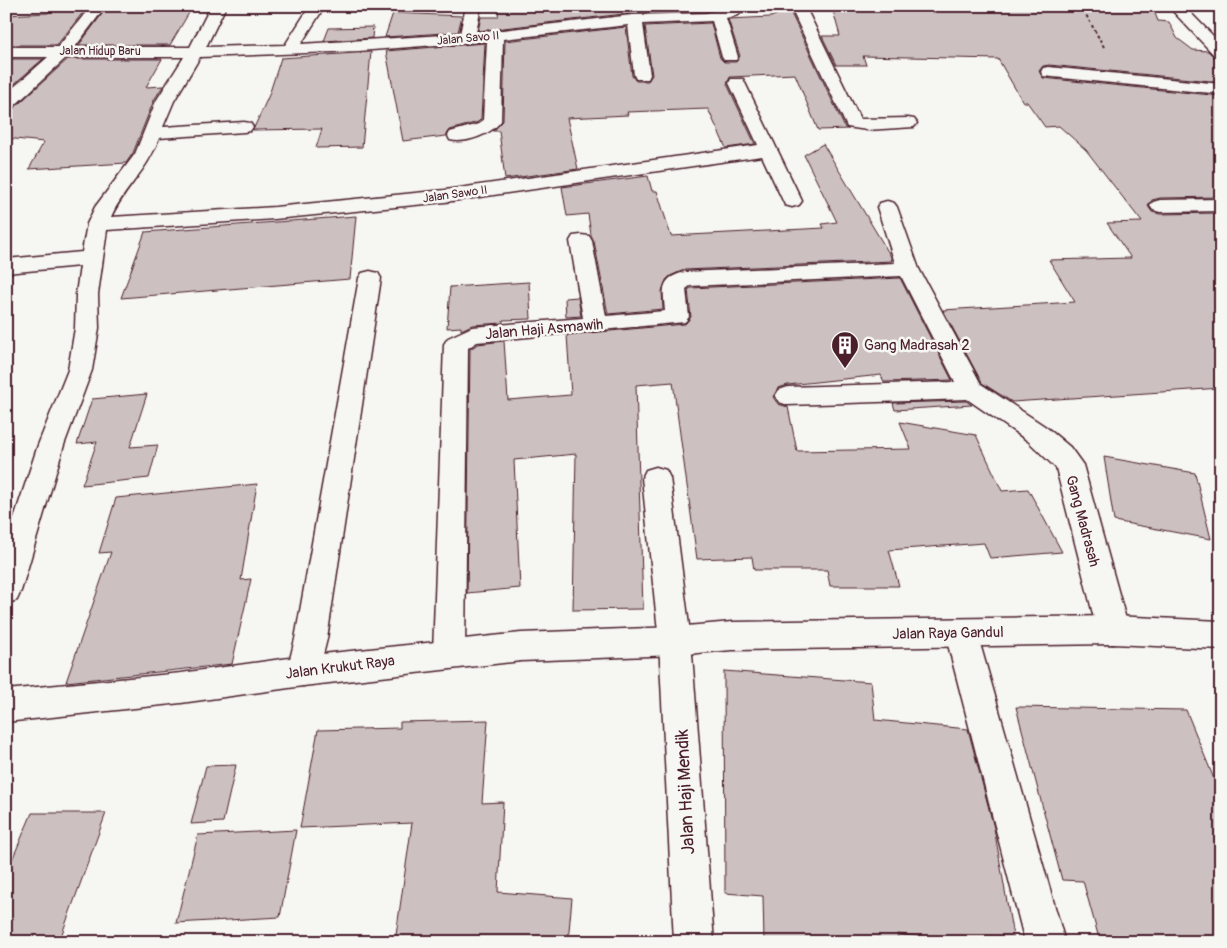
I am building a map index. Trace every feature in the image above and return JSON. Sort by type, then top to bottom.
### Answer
[{"type":"street","points":[[6,104],[64,52],[98,6]]},
{"type":"street","points":[[6,591],[52,445],[80,370],[87,328],[87,294],[97,224],[105,206],[144,154],[165,101],[219,6]]},
{"type":"street","points":[[289,50],[318,6]]},
{"type":"street","points":[[467,38],[474,6]]},
{"type":"street","points":[[607,6],[610,22]]},
{"type":"street","name":"Jalan Savo II","points":[[196,49],[289,50],[496,36],[610,22],[718,16],[734,13],[743,6]]},
{"type":"street","points":[[797,6],[853,124],[908,123]]},
{"type":"street","points":[[1158,6],[1176,7],[1221,53]]},
{"type":"street","points":[[718,16],[730,57]]},
{"type":"street","points":[[635,20],[642,75]]},
{"type":"street","points":[[457,136],[484,128],[492,121],[496,36]]},
{"type":"street","name":"Jalan Hidup Baru","points":[[6,52],[196,49]]},
{"type":"street","points":[[1049,72],[1221,89]]},
{"type":"street","points":[[737,83],[792,202]]},
{"type":"street","points":[[151,133],[244,127]]},
{"type":"street","name":"Jalan Sawo II","points":[[97,224],[275,213],[445,196],[768,149]]},
{"type":"street","points":[[1160,206],[1221,205]]},
{"type":"street","name":"Gang Madrasah","points":[[887,207],[908,269],[972,390],[1037,434],[1060,454],[1068,465],[1113,630]]},
{"type":"street","points":[[580,241],[596,324]]},
{"type":"street","points":[[6,266],[91,258]]},
{"type":"street","name":"Jalan Haji Asmawih","points":[[449,654],[456,344],[472,335],[677,317],[674,287],[685,279],[908,269]]},
{"type":"street","points":[[303,670],[311,639],[370,278]]},
{"type":"street","points":[[788,396],[972,390]]},
{"type":"street","name":"Jalan Haji Mendik","points":[[656,478],[675,641],[694,942]]},
{"type":"street","name":"Jalan Raya Gandul","points":[[675,641],[732,636],[1113,630],[1221,635]]},
{"type":"street","points":[[961,633],[1045,942]]},
{"type":"street","name":"Jalan Krukut Raya","points":[[6,706],[181,688],[303,670],[521,647],[675,641]]},
{"type":"path","points":[[1081,6],[1104,46]]},
{"type":"building","points":[[55,6],[88,6],[57,45],[6,45],[6,15],[48,13]]},
{"type":"building","points":[[108,6],[193,6],[170,45],[79,45]]},
{"type":"building","points":[[499,6],[678,6],[678,12],[632,13],[478,31],[481,17],[498,17]]},
{"type":"building","points":[[1107,6],[1154,11],[1158,21],[1169,22],[1177,38],[1193,50],[1208,51],[1214,57],[1221,60],[1221,82],[1049,65],[1043,66],[1039,71],[1043,78],[1221,96],[1221,197],[1160,198],[1152,200],[1148,206],[1152,212],[1160,214],[1221,213],[1221,388],[1012,402],[982,383],[943,310],[1075,302],[1049,260],[1131,258],[1107,223],[1142,222],[1086,150],[1059,126],[1045,127],[1027,102],[1023,102],[998,59],[863,56],[866,65],[836,65],[822,36],[840,36],[832,7]]},
{"type":"building","points":[[789,9],[845,128],[849,129],[818,130],[795,74],[730,77],[727,84],[755,144],[726,148],[708,109],[627,112],[628,115],[567,118],[578,169],[505,179],[499,131],[493,131],[503,121],[505,41],[626,27],[632,76],[636,81],[648,81],[652,75],[645,26],[711,23],[720,58],[724,62],[736,62],[740,56],[728,19],[771,17]]},
{"type":"building","points":[[393,13],[462,16],[458,32],[385,37]]},
{"type":"building","points":[[373,27],[372,38],[324,41],[329,28]]},
{"type":"building","points":[[485,43],[481,119],[478,122],[450,130],[446,136],[403,141],[386,51]]},
{"type":"building","points":[[371,52],[362,147],[316,148],[322,129],[253,130],[269,95],[281,58]]},
{"type":"building","points":[[6,59],[43,59],[6,91]]},
{"type":"building","points":[[68,59],[162,59],[146,87],[163,86],[154,100],[133,153],[126,163],[29,169],[44,142],[6,138],[6,111],[13,109]]},
{"type":"building","points":[[823,144],[892,261],[684,270],[670,276],[666,280],[662,291],[663,309],[608,314],[588,214],[567,216],[562,187],[648,176],[652,191],[657,191],[671,236],[824,228],[822,224],[837,222],[804,155]]},
{"type":"building","points":[[356,216],[350,279],[121,298],[145,232]]},
{"type":"building","points":[[900,278],[952,380],[884,382],[881,375],[788,385],[778,388],[773,397],[778,404],[788,407],[797,451],[911,449],[900,422],[976,435],[1002,491],[1028,489],[1062,552],[990,558],[984,543],[889,550],[899,586],[830,586],[827,570],[754,570],[752,557],[697,559],[673,382],[636,385],[643,609],[573,610],[576,454],[514,460],[520,588],[467,593],[470,349],[478,344],[504,341],[508,400],[571,395],[567,335],[685,324],[691,317],[688,290],[691,288]]},
{"type":"building","points":[[529,282],[531,319],[503,320],[503,323],[472,325],[461,330],[461,327],[447,328],[450,287]]},
{"type":"building","points":[[578,297],[581,316],[566,317],[565,298]]},
{"type":"building","points":[[147,394],[130,447],[158,445],[149,478],[82,485],[97,442],[77,444],[92,399]]},
{"type":"building","points":[[966,401],[972,405],[895,410],[893,403]]},
{"type":"building","points":[[1104,457],[1195,473],[1211,539],[1114,521]]},
{"type":"building","points":[[257,484],[241,580],[251,579],[232,664],[66,682],[111,552],[99,553],[116,498]]},
{"type":"building","points":[[724,671],[871,682],[875,720],[968,729],[994,828],[1014,942],[967,942],[897,934],[898,942],[764,942],[763,896],[725,893]]},
{"type":"building","points":[[1016,707],[1186,710],[1221,796],[1221,938],[1195,937],[1197,942],[1100,942],[1083,881],[1062,880]]},
{"type":"building","points":[[488,720],[482,803],[503,802],[498,892],[572,898],[568,942],[395,942],[412,823],[300,828],[318,730],[400,728],[400,722]]},
{"type":"building","points":[[236,765],[223,822],[191,824],[206,766]]},
{"type":"building","points":[[32,813],[106,813],[59,942],[6,942],[6,874]]},
{"type":"building","points":[[296,830],[280,917],[176,923],[198,835]]},
{"type":"place","name":"Gang Madrasah 2","points":[[845,369]]}]
